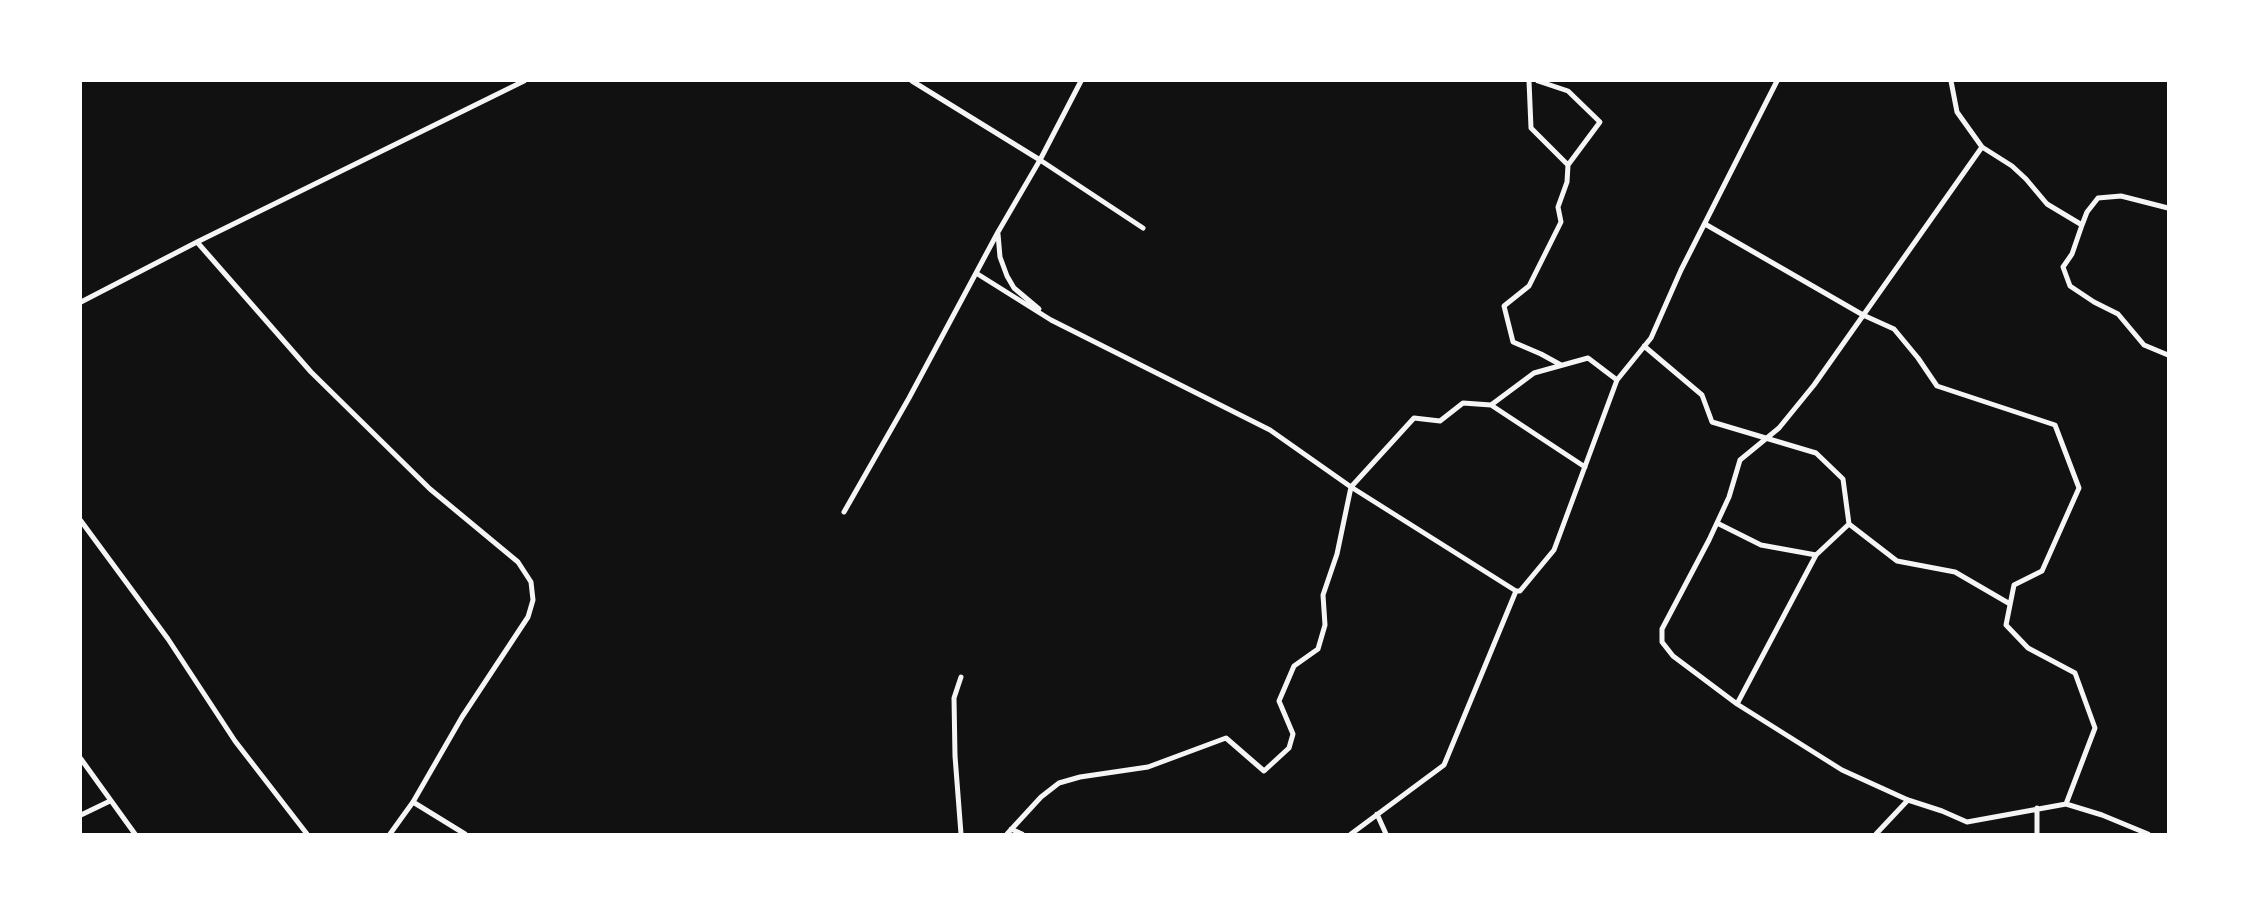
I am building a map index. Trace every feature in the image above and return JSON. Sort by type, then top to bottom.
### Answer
[{"type":"street","points":[[81,302],[196,242],[524,81]]},
{"type":"street","points":[[912,81],[1040,160],[1143,228]]},
{"type":"street","points":[[844,512],[1040,160],[1081,81]]},
{"type":"street","points":[[1529,81],[1531,128],[1568,165]]},
{"type":"street","points":[[1538,81],[1568,90],[1600,122],[1568,165],[1568,182],[1558,207],[1561,222],[1529,286],[1504,306],[1513,342],[1561,365]]},
{"type":"street","points":[[976,273],[1051,320],[1270,429],[1352,487],[1516,591],[1520,591],[1554,550],[1617,380],[1651,338],[1681,270],[1776,84],[1770,81]]},
{"type":"street","points":[[1951,81],[1958,112],[1982,147],[2019,172],[2047,204],[2082,225]]},
{"type":"street","points":[[1982,147],[1814,385],[1779,428],[1740,460],[1729,497],[1662,629],[1662,642],[1673,656],[1737,704],[1842,770],[1908,800],[1967,822],[2066,804],[2102,814],[2148,834]]},
{"type":"street","points":[[2168,208],[2121,196],[2098,198],[2087,212],[2072,254],[2063,267],[2070,286],[2118,314],[2144,345],[2168,355]]},
{"type":"street","points":[[1705,224],[1863,315],[1894,329],[1937,386],[2055,425],[2079,488],[2042,571],[2014,585],[2006,626],[2028,648],[2075,673],[2095,728],[2066,804]]},
{"type":"street","points":[[998,232],[1000,257],[1014,288],[1051,320]]},
{"type":"street","points":[[196,242],[311,372],[430,489],[518,561],[531,582],[533,600],[528,617],[462,717],[412,802],[390,834]]},
{"type":"street","points":[[1644,346],[1701,395],[1712,422],[1816,453],[1843,480],[1849,524],[1897,561],[1954,572],[2010,604]]},
{"type":"street","points":[[1491,405],[1534,373],[1588,358],[1617,380]]},
{"type":"street","points":[[1009,832],[1041,797],[1059,783],[1080,777],[1148,767],[1226,738],[1264,771],[1289,748],[1293,734],[1279,701],[1294,666],[1318,649],[1325,625],[1323,596],[1337,554],[1352,487],[1414,418],[1440,421],[1463,403],[1491,405],[1585,467]]},
{"type":"street","points":[[81,521],[168,639],[235,741],[308,834]]},
{"type":"street","points":[[1717,523],[1761,545],[1816,555]]},
{"type":"street","points":[[1737,704],[1816,555],[1849,524]]},
{"type":"street","points":[[1351,834],[1444,765],[1516,591]]},
{"type":"street","points":[[961,677],[954,698],[955,756],[961,834]]},
{"type":"street","points":[[81,759],[135,834]]},
{"type":"street","points":[[1876,834],[1908,800]]},
{"type":"street","points":[[81,815],[110,801]]},
{"type":"street","points":[[412,802],[465,834]]},
{"type":"street","points":[[2037,808],[2037,834]]},
{"type":"street","points":[[1377,814],[1386,834]]},
{"type":"street","points":[[1009,832],[1022,834]]}]
